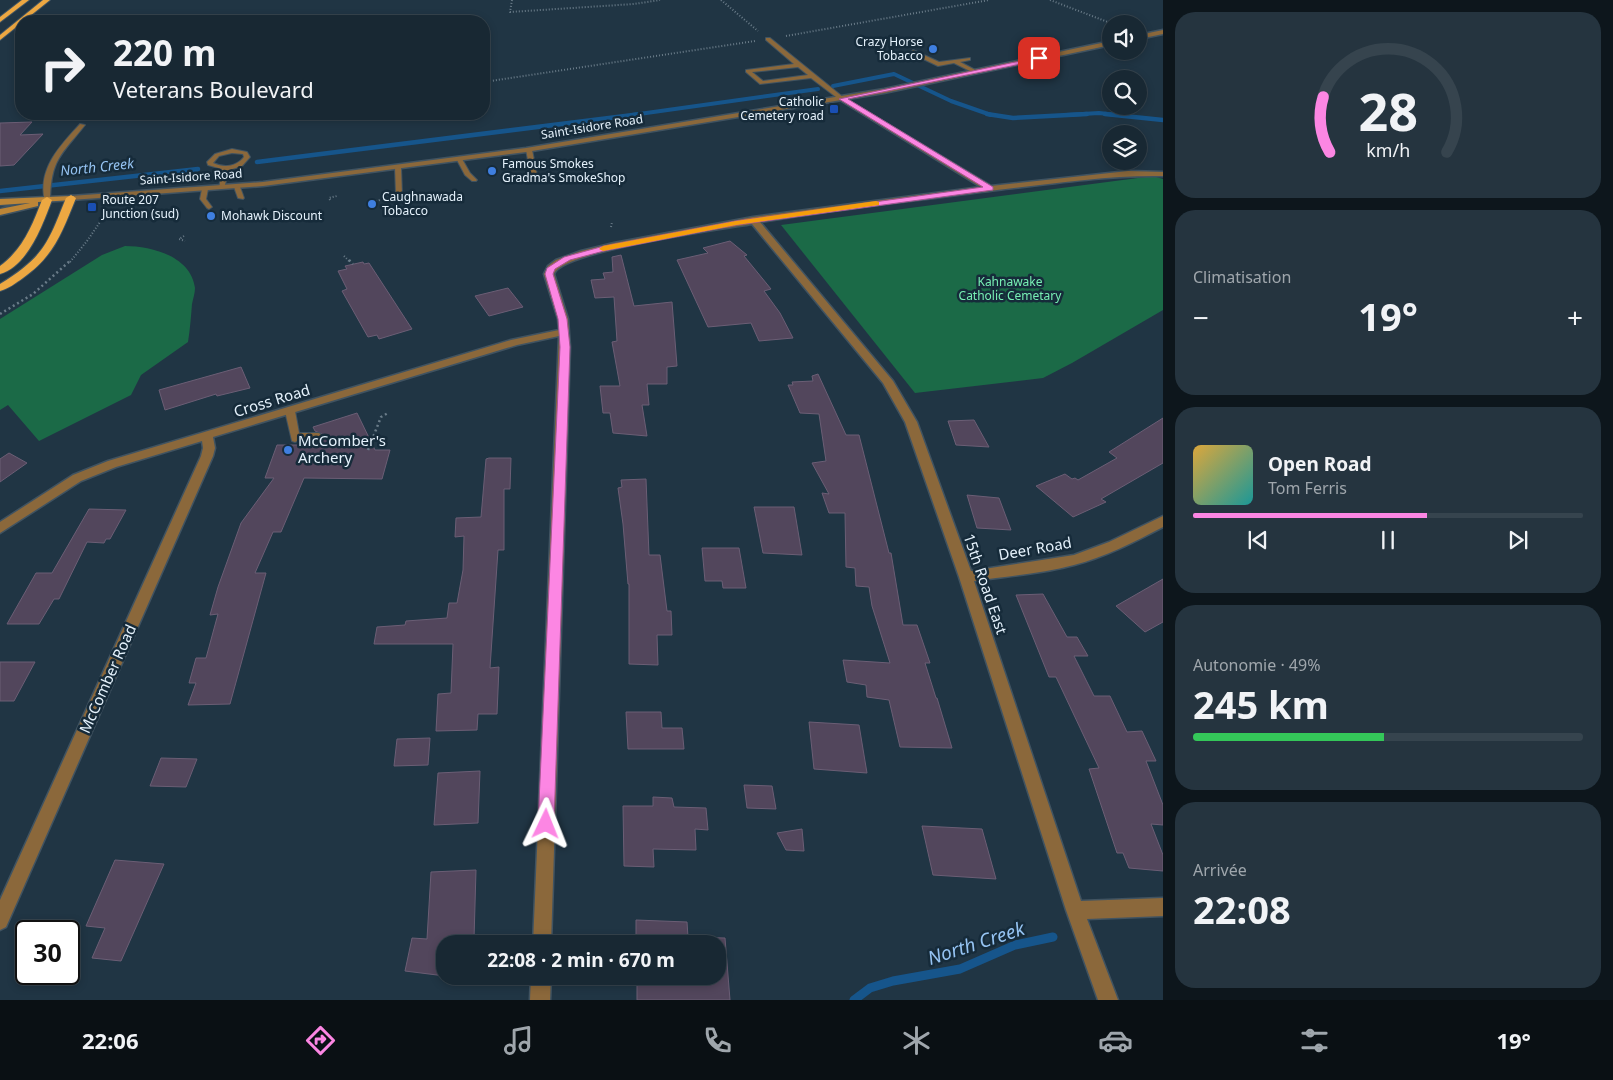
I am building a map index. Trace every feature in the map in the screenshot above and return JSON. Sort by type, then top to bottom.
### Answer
[{"type":"highway","points":[[0,20],[26,0]]},
{"type":"highway","points":[[28,15],[47,0]]},
{"type":"highway","points":[[0,38],[15,26]]},
{"type":"highway","points":[[0,288],[31,266],[47,250],[53,242],[71,198]]},
{"type":"highway","points":[[0,271],[16,260],[30,242],[47,200]]},
{"type":"main road","points":[[0,202],[71,198]]},
{"type":"main road","points":[[0,212],[17,210],[47,200]]},
{"type":"street","points":[[1147,35],[1163,32]]},
{"type":"street","name":"Saint-Isidore Road","points":[[71,198],[237,187],[529,150],[842,99],[1102,45]]},
{"type":"street","points":[[842,99],[990,189]]},
{"type":"street","points":[[542,935],[564,332],[560,308],[549,274],[551,268],[559,262],[629,243],[753,220],[1128,173],[1163,174]]},
{"type":"street","name":"15th Road East","points":[[753,220],[888,381],[911,422],[966,577],[1075,910],[1108,1000]]},
{"type":"street","name":"Cross Road","points":[[0,528],[57,490],[86,474],[136,456],[515,342],[564,332]]},
{"type":"street","name":"McComber Road","points":[[0,921],[207,456],[209,448],[207,436]]},
{"type":"street","name":"Deer Road","points":[[966,577],[1062,563],[1098,552],[1163,521]]},
{"type":"street","points":[[1075,910],[1163,907]]},
{"type":"street","points":[[540,985],[540,1000]]},
{"type":"lane","points":[[768,39],[842,99]]},
{"type":"lane","points":[[913,52],[938,64],[968,59]]},
{"type":"lane","points":[[955,61],[976,72]]},
{"type":"lane","points":[[798,64],[748,71],[762,83],[812,76]]},
{"type":"lane","points":[[47,200],[50,164],[82,125]]},
{"type":"lane","points":[[529,150],[534,175]]},
{"type":"lane","points":[[232,151],[241,152],[246,155],[246,160],[243,163],[226,168],[214,166],[210,162],[217,155],[232,151]]},
{"type":"lane","points":[[460,160],[467,174],[474,180]]},
{"type":"lane","points":[[398,167],[399,195]]},
{"type":"lane","points":[[220,188],[226,168]]},
{"type":"lane","points":[[237,187],[241,198]]},
{"type":"lane","points":[[205,189],[203,199],[209,208]]},
{"type":"lane","points":[[290,411],[295,438],[316,435]]},
{"type":"path","points":[[512,0],[510,12],[634,4],[660,0]]},
{"type":"path","points":[[721,0],[768,39]]},
{"type":"path","points":[[490,81],[768,39],[990,0]]},
{"type":"path","points":[[1050,0],[1102,20]]},
{"type":"path","points":[[330,200],[329,198],[336,196]]},
{"type":"path","points":[[0,314],[32,296],[60,274],[98,228],[110,208],[110,203]]},
{"type":"path","points":[[611,228],[612,222]]},
{"type":"path","points":[[184,236],[179,239],[185,241]]},
{"type":"path","points":[[344,256],[353,264]]},
{"type":"path","points":[[368,450],[381,417],[388,413]]},
{"type":"path","points":[[295,438],[305,439],[320,446],[332,448],[370,444]]},
{"type":"green space","name":"Kahnawake Catholic Cemetary","points":[[1153,176],[1163,179],[1163,310],[1043,378],[915,393],[781,225]]},
{"type":"green space","points":[[125,246],[146,248],[168,255],[186,268],[192,277],[195,288],[188,342],[141,375],[131,395],[39,441],[8,405],[0,410],[0,319],[102,255]]},
{"type":"building","points":[[32,122],[20,135],[43,134],[14,165],[0,166],[0,123]]},
{"type":"building","points":[[730,241],[747,255],[744,256],[771,289],[764,291],[780,313],[793,338],[759,341],[751,323],[708,327],[677,260],[708,253],[703,248]]},
{"type":"building","points":[[621,255],[634,306],[672,302],[677,366],[667,367],[667,384],[647,384],[649,405],[642,405],[647,436],[613,433],[610,413],[603,413],[600,386],[620,386],[612,342],[617,341],[614,297],[595,298],[591,280],[605,279],[603,273],[613,272],[612,257]]},
{"type":"building","points":[[363,262],[364,264],[369,263],[412,329],[379,339],[377,335],[368,337],[342,291],[347,289],[338,271],[347,269],[345,266]]},
{"type":"building","points":[[508,288],[523,307],[489,316],[475,296]]},
{"type":"building","points":[[241,367],[250,388],[217,396],[216,394],[165,410],[159,390]]},
{"type":"building","points":[[818,374],[846,435],[859,435],[889,553],[891,553],[903,625],[917,625],[930,663],[925,663],[952,748],[900,747],[889,700],[867,697],[866,685],[847,682],[843,660],[890,663],[872,606],[869,587],[856,586],[855,568],[846,567],[845,513],[829,513],[822,493],[829,494],[812,463],[826,461],[819,414],[800,413],[788,385],[793,385],[792,382],[813,381],[812,376]]},
{"type":"building","points":[[357,413],[375,450],[390,450],[382,479],[304,478],[281,532],[273,532],[255,573],[266,573],[230,704],[188,705],[196,683],[189,683],[196,658],[206,658],[218,614],[210,615],[218,587],[241,523],[274,478],[265,478],[277,445],[321,445],[318,439],[322,434],[315,431],[313,427]]},
{"type":"building","points":[[1163,418],[1163,463],[1101,499],[1106,502],[1073,517],[1036,486],[1065,474],[1072,479],[1078,480],[1117,458],[1109,452]]},
{"type":"building","points":[[974,420],[989,447],[956,445],[948,421]]},
{"type":"building","points":[[9,453],[27,463],[0,482],[0,459]]},
{"type":"building","points":[[511,458],[510,489],[504,489],[504,550],[498,550],[490,668],[499,667],[497,714],[478,714],[477,730],[436,731],[438,694],[451,693],[453,644],[374,644],[377,627],[405,625],[406,621],[447,618],[449,603],[457,603],[463,570],[464,536],[455,537],[456,518],[481,517],[486,459]]},
{"type":"building","points":[[646,479],[649,555],[660,555],[667,611],[671,611],[672,635],[657,635],[658,665],[629,664],[629,584],[618,488],[622,487],[621,480]]},
{"type":"building","points":[[967,495],[999,498],[1011,530],[977,528]]},
{"type":"building","points":[[754,507],[794,507],[802,555],[763,553]]},
{"type":"building","points":[[89,509],[126,510],[110,539],[106,539],[104,543],[87,542],[59,599],[54,599],[39,624],[7,624],[36,573],[52,573]]},
{"type":"building","points":[[702,548],[739,548],[746,588],[723,588],[722,581],[705,581]]},
{"type":"building","points":[[1163,579],[1163,622],[1145,632],[1116,606]]},
{"type":"building","points":[[1043,594],[1067,637],[1077,637],[1088,656],[1074,656],[1094,696],[1110,696],[1127,732],[1142,731],[1156,761],[1146,761],[1163,805],[1163,825],[1151,824],[1163,855],[1163,871],[1129,868],[1123,853],[1117,853],[1089,769],[1099,768],[1056,677],[1049,677],[1016,595]]},
{"type":"building","points":[[0,662],[35,662],[14,701],[0,701]]},
{"type":"building","points":[[626,712],[661,712],[662,728],[682,728],[684,749],[628,749]]},
{"type":"building","points":[[809,722],[859,725],[867,773],[814,769]]},
{"type":"building","points":[[430,738],[428,765],[394,766],[397,739]]},
{"type":"building","points":[[161,758],[197,759],[186,787],[150,786]]},
{"type":"building","points":[[480,771],[478,823],[434,825],[438,773]]},
{"type":"building","points":[[744,785],[772,786],[776,809],[747,808]]},
{"type":"building","points":[[653,797],[672,798],[674,807],[706,808],[708,830],[695,829],[696,850],[653,849],[654,867],[624,866],[623,806],[653,806]]},
{"type":"building","points":[[922,826],[982,829],[996,879],[933,875]]},
{"type":"building","points":[[802,829],[804,851],[786,850],[777,833]]},
{"type":"building","points":[[115,860],[164,864],[121,961],[92,958],[105,928],[86,926]]},
{"type":"building","points":[[476,870],[474,935],[436,935],[436,975],[405,971],[412,938],[427,939],[431,872]]},
{"type":"building","points":[[636,920],[687,922],[688,935],[636,935]]},
{"type":"building","points":[[726,950],[730,1000],[637,1000],[637,985],[726,985]]},
{"type":"waterway","points":[[833,86],[894,74],[951,101],[989,114]]},
{"type":"waterway","points":[[632,115],[818,89]]},
{"type":"waterway","points":[[1066,115],[1102,113]]},
{"type":"waterway","points":[[257,162],[641,114]]},
{"type":"waterway","points":[[989,114],[1013,118],[1087,114]]},
{"type":"waterway","points":[[1115,115],[1163,120]]},
{"type":"waterway","name":"North Creek","points":[[0,191],[198,169]]},
{"type":"waterway","name":"North Creek","points":[[854,1000],[870,988],[893,981],[960,969],[1015,945],[1053,937]]},
{"type":"slow traffic","points":[[603,249],[736,223],[876,203]]},
{"type":"place","name":"Crazy Horse Tobacco","points":[[933,49]]},
{"type":"place","name":"Catholic Cemetery road","points":[[834,109]]},
{"type":"place","name":"Famous Smokes Gradma's SmokeShop","points":[[492,171]]},
{"type":"place","name":"Caughnawada Tobacco","points":[[372,204]]},
{"type":"place","name":"Route 207 Junction (sud)","points":[[92,207]]},
{"type":"place","name":"Mohawk Discount","points":[[211,216]]},
{"type":"place","name":"McComber's Archery","points":[[288,450]]},
{"type":"route","points":[[546,824],[565,347],[563,319],[549,270],[567,258],[684,232],[817,211],[990,189],[974,177],[842,99],[1039,58]]}]
